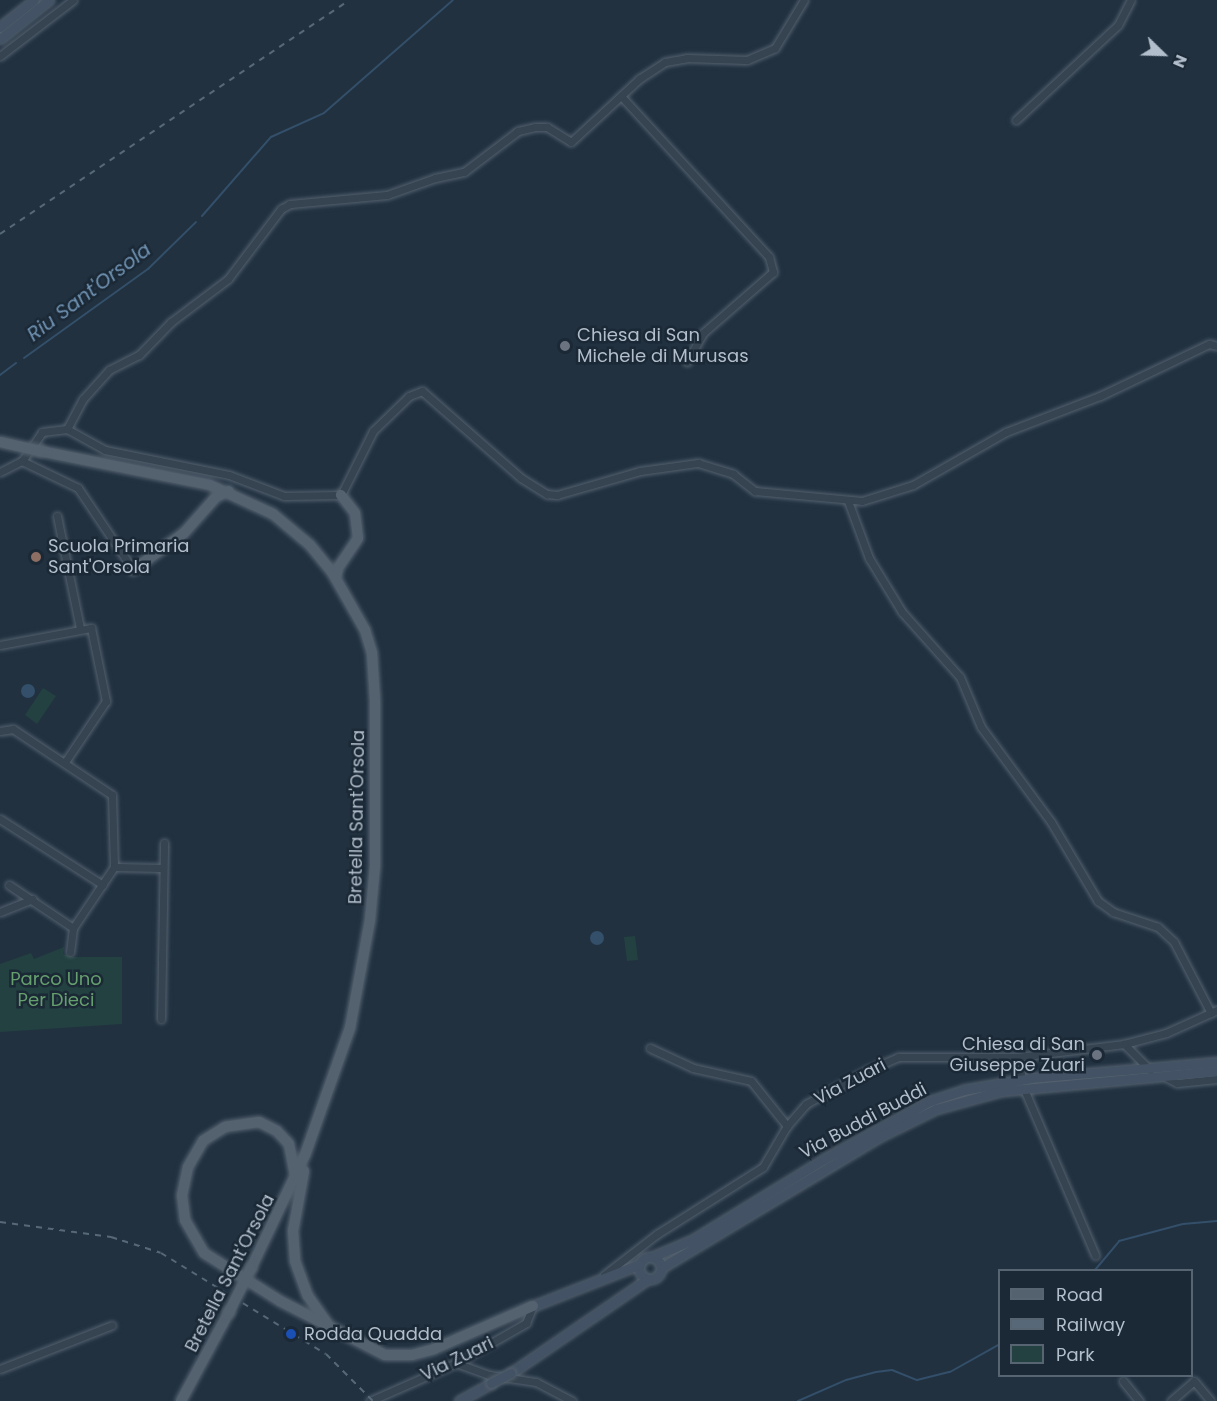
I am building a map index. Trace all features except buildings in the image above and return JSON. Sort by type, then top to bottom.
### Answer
[{"type":"main road","points":[[0,27],[34,0]]},
{"type":"main road","points":[[0,39],[49,0]]},
{"type":"main road","name":"Bretella Sant'Orsola","points":[[0,442],[197,482],[229,491],[273,514],[323,561],[336,578],[365,630],[375,689],[375,866],[365,948],[350,1028],[295,1178],[230,1312],[181,1401]]},
{"type":"main road","points":[[197,482],[206,492],[205,506]]},
{"type":"main road","points":[[133,570],[184,532],[205,506],[229,491]]},
{"type":"main road","points":[[336,578],[347,556],[356,545],[357,531],[355,513],[341,495]]},
{"type":"main road","points":[[323,561],[347,556]]},
{"type":"main road","name":"Via Buddi Buddi","points":[[652,1257],[693,1240],[897,1117],[963,1090],[1217,1062]]},
{"type":"main road","name":"Via Buddi Buddi","points":[[661,1268],[909,1120],[966,1100],[1023,1084],[1167,1078],[1217,1071]]},
{"type":"main road","points":[[295,1178],[292,1152],[277,1131],[260,1122],[225,1127],[203,1141],[188,1167],[182,1195],[185,1220],[198,1245],[213,1261],[374,1352],[412,1355],[604,1275],[640,1264],[652,1257],[661,1268],[657,1276],[648,1279],[511,1373],[459,1401]]},
{"type":"main road","points":[[305,1155],[293,1231],[295,1262],[308,1296],[330,1328]]},
{"type":"main road","points":[[640,1264],[640,1272],[648,1279]]},
{"type":"street","points":[[0,56],[74,0]]},
{"type":"street","points":[[67,429],[82,399],[109,370],[139,355],[171,322],[228,279],[281,209],[290,204],[387,195],[464,172],[518,131],[535,127],[547,127],[571,142],[621,96],[665,62],[687,58],[747,60],[775,48],[787,35],[804,0]]},
{"type":"street","points":[[1016,120],[1118,25],[1131,0]]},
{"type":"street","points":[[621,96],[769,257],[773,272],[703,333],[687,362]]},
{"type":"street","points":[[0,472],[22,461],[42,432],[67,429],[105,450],[230,475],[284,496],[341,495],[373,431],[409,396],[422,391],[521,478],[547,494],[557,495],[640,471],[698,463],[733,474],[754,491],[862,501],[913,485],[1006,432],[1101,396],[1209,344],[1217,346]]},
{"type":"street","points":[[22,461],[78,489],[133,570]]},
{"type":"street","points":[[848,501],[869,558],[902,612],[960,677],[981,727],[1051,822],[1098,901],[1113,912],[1158,927],[1174,942],[1214,1011]]},
{"type":"street","points":[[57,516],[80,628]]},
{"type":"street","points":[[0,645],[80,628],[91,628],[107,694],[103,708],[65,762]]},
{"type":"street","points":[[0,731],[13,729],[112,795],[114,867],[73,928],[70,952]]},
{"type":"street","points":[[0,819],[103,885]]},
{"type":"street","points":[[161,1019],[164,843]]},
{"type":"street","points":[[114,867],[163,868]]},
{"type":"street","points":[[9,885],[73,928]]},
{"type":"street","points":[[0,912],[32,899]]},
{"type":"street","name":"Via Zuari","points":[[604,1275],[657,1234],[763,1167],[787,1126],[806,1104],[898,1057],[1018,1057],[1124,1044],[1166,1033],[1214,1011]]},
{"type":"street","points":[[1124,1044],[1150,1070]]},
{"type":"street","points":[[650,1048],[693,1068],[751,1081],[787,1126]]},
{"type":"street","points":[[1018,1057],[1023,1084],[1095,1255]]},
{"type":"street","points":[[1167,1078],[1177,1083],[1217,1079]]},
{"type":"street","name":"Via Zuari","points":[[370,1401],[456,1363],[526,1323],[533,1306]]},
{"type":"street","points":[[0,1369],[112,1325]]},
{"type":"street","points":[[456,1363],[489,1375],[536,1382],[572,1401]]},
{"type":"street","points":[[1171,1401],[1194,1381],[1211,1401]]},
{"type":"street","points":[[1123,1382],[1139,1401]]},
{"type":"green space","points":[[43,688],[56,696],[37,724],[25,715]]},
{"type":"green space","points":[[635,936],[638,960],[627,961],[624,937]]},
{"type":"green space","name":"Parco Uno Per Dieci","points":[[64,947],[63,954],[75,957],[122,957],[122,1024],[0,1032],[0,964],[31,953],[34,959]]},
{"type":"water","points":[[28,684],[33,686],[35,691],[33,696],[28,698],[23,696],[21,691],[23,686]]},
{"type":"water","points":[[597,931],[602,933],[604,938],[602,943],[597,945],[592,943],[590,938],[592,933]]},
{"type":"waterway","name":"Riu Sant'Orsola","points":[[202,216],[271,137],[324,113],[453,0]]},
{"type":"waterway","name":"Riu Sant'Orsola","points":[[24,358],[148,269],[196,222]]},
{"type":"waterway","name":"Riu Sant'Orsola","points":[[0,375],[16,363]]},
{"type":"waterway","points":[[1096,1269],[1119,1241],[1183,1224],[1217,1221]]},
{"type":"waterway","points":[[798,1401],[846,1380],[876,1372],[892,1370],[917,1380],[950,1372],[998,1345]]},
{"type":"railway","points":[[0,234],[349,0]]},
{"type":"railway","points":[[0,1222],[111,1237],[161,1253],[326,1354],[373,1401]]},
{"type":"place","name":"Chiesa di San Michele di Murusas","points":[[565,346]]},
{"type":"place","name":"Scuola Primaria Sant'Orsola","points":[[36,557]]},
{"type":"place","name":"Chiesa di San Giuseppe Zuari","points":[[1097,1055]]},
{"type":"place","name":"Rodda Quadda","points":[[291,1334]]}]
